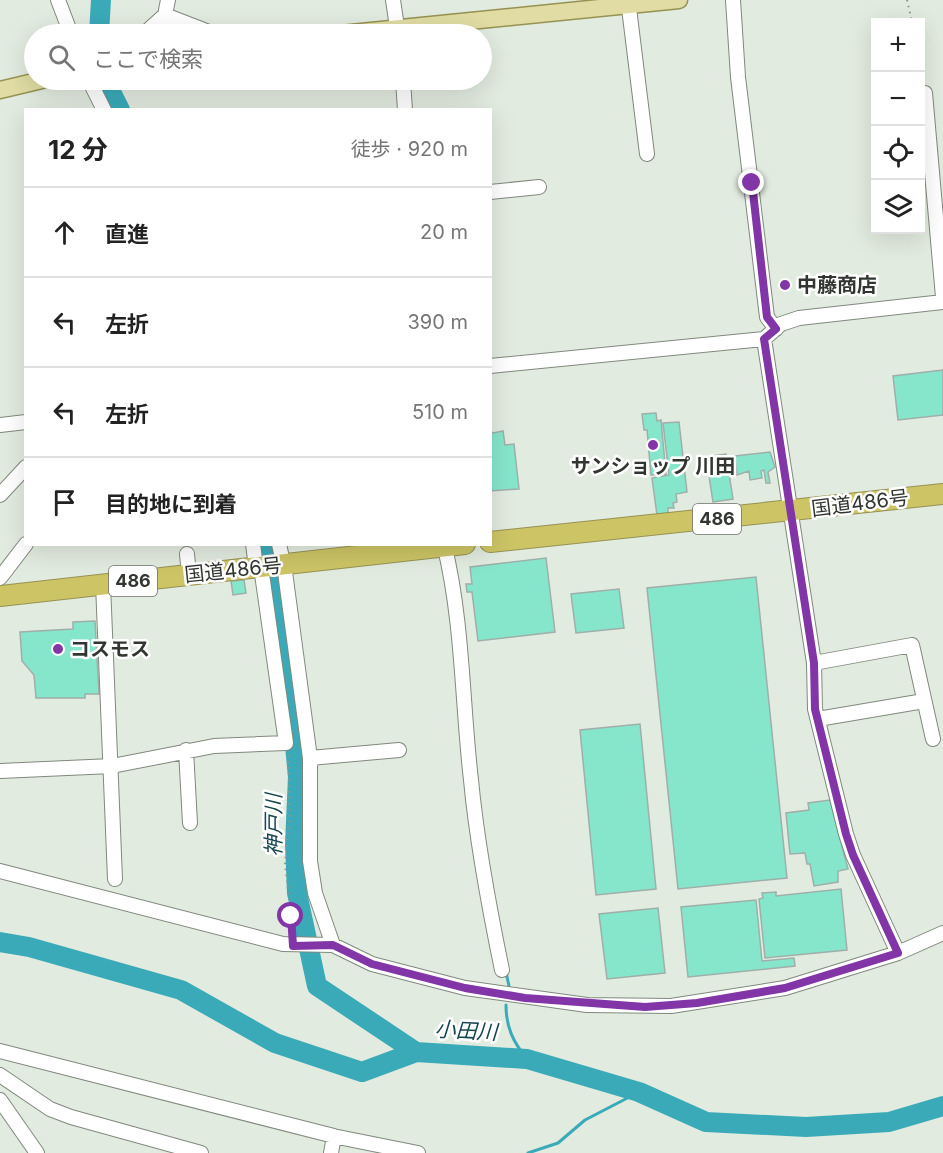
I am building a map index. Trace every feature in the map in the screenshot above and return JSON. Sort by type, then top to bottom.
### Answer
[{"type":"highway","name":"国道486号","points":[[492,542],[943,494]]},
{"type":"highway","name":"国道486号","points":[[0,596],[444,546]]},
{"type":"main road","points":[[459,24],[628,2],[678,0]]},
{"type":"main road","points":[[0,90],[24,84]]},
{"type":"street","points":[[58,0],[67,24]]},
{"type":"street","points":[[155,24],[165,15],[168,0]]},
{"type":"street","points":[[393,0],[396,24]]},
{"type":"street","points":[[733,0],[738,78],[767,317],[776,329]]},
{"type":"street","points":[[628,2],[647,154]]},
{"type":"street","points":[[165,15],[188,24]]},
{"type":"street","points":[[94,90],[103,108]]},
{"type":"street","points":[[404,90],[405,108]]},
{"type":"street","points":[[925,98],[937,164],[943,297]]},
{"type":"street","points":[[492,192],[539,187]]},
{"type":"street","points":[[492,366],[764,339],[786,322],[799,318],[943,302]]},
{"type":"street","points":[[764,339],[814,663],[815,709],[853,855],[898,953]]},
{"type":"street","points":[[0,425],[24,422]]},
{"type":"street","points":[[0,495],[24,469]]},
{"type":"street","points":[[0,578],[24,546]]},
{"type":"street","points":[[254,546],[269,566],[310,758],[310,861],[315,894],[329,944]]},
{"type":"street","points":[[0,771],[112,766],[186,750],[286,743],[269,566],[278,546]]},
{"type":"street","points":[[444,546],[461,666],[482,871],[502,970]]},
{"type":"street","points":[[187,555],[189,575]]},
{"type":"street","points":[[103,584],[115,879]]},
{"type":"street","points":[[814,663],[912,645],[933,739]]},
{"type":"street","points":[[818,719],[924,701]]},
{"type":"street","points":[[186,750],[190,823]]},
{"type":"street","points":[[310,758],[399,750]]},
{"type":"street","points":[[0,871],[295,946],[329,944],[372,964],[465,988],[525,998],[645,1007],[697,1003],[785,988],[898,953],[943,933]]},
{"type":"street","points":[[0,1051],[333,1136],[418,1153]]},
{"type":"street","points":[[2,1080],[50,1109],[71,1117],[201,1153]]},
{"type":"street","points":[[0,1100],[37,1153]]},
{"type":"street","points":[[331,1153],[333,1136]]},
{"type":"path","points":[[908,0],[911,18]]},
{"type":"path","points":[[286,743],[291,785],[285,864],[295,946]]},
{"type":"building","points":[[943,370],[943,415],[898,420],[893,376]]},
{"type":"building","points":[[656,413],[657,421],[661,420],[666,474],[651,475],[647,430],[644,430],[642,414]]},
{"type":"building","points":[[679,422],[687,492],[676,494],[677,502],[673,503],[674,508],[668,508],[668,514],[657,515],[652,478],[669,475],[663,423]]},
{"type":"building","points":[[503,431],[505,445],[514,444],[519,489],[492,491],[492,432]]},
{"type":"building","points":[[770,452],[775,467],[768,472],[770,483],[766,483],[764,470],[761,471],[762,478],[750,480],[749,471],[737,475],[735,456]]},
{"type":"building","points":[[726,454],[733,499],[713,502],[706,457]]},
{"type":"building","points":[[546,558],[555,632],[478,641],[472,592],[467,592],[466,584],[472,584],[470,567]]},
{"type":"building","points":[[756,577],[787,878],[678,889],[647,588]]},
{"type":"building","points":[[244,580],[246,593],[233,595],[231,581]]},
{"type":"building","points":[[619,589],[624,628],[576,633],[571,594]]},
{"type":"building","points":[[95,621],[99,694],[85,694],[85,698],[36,698],[34,675],[22,661],[20,632],[73,629],[73,622]]},
{"type":"building","points":[[640,724],[656,889],[596,895],[580,730]]},
{"type":"building","points":[[830,800],[848,869],[838,871],[838,882],[814,886],[810,864],[807,864],[805,853],[790,854],[786,813],[809,810],[808,803]]},
{"type":"building","points":[[841,889],[847,950],[765,958],[759,899],[763,898],[762,893],[776,892],[776,896]]},
{"type":"building","points":[[756,900],[762,961],[794,958],[795,966],[688,977],[681,907]]},
{"type":"building","points":[[658,908],[665,973],[607,979],[599,914]]},
{"type":"waterway","name":"神戸川","points":[[100,24],[101,0]]},
{"type":"waterway","name":"神戸川","points":[[110,90],[119,108]]},
{"type":"waterway","name":"神戸川","points":[[268,546],[290,693],[298,777],[295,844],[297,893],[317,986],[416,1052]]},
{"type":"waterway","name":"小田川","points":[[0,942],[29,947],[181,990],[275,1043],[362,1072],[416,1052],[527,1059],[639,1092],[706,1122],[806,1127],[889,1122],[943,1106]]},
{"type":"waterway","points":[[506,972],[509,986]]},
{"type":"waterway","points":[[506,1005],[511,1034],[527,1059]]},
{"type":"waterway","points":[[528,1153],[558,1143],[585,1120],[639,1092]]},
{"type":"place","name":"中藤商店","points":[[785,285]]},
{"type":"place","name":"サンショップ 川田","points":[[653,445]]},
{"type":"place","name":"コスモス","points":[[58,649]]},
{"type":"route","points":[[291,916],[293,946],[333,945],[372,964],[421,978],[525,998],[588,1005],[671,1006],[741,997],[785,988],[898,953],[885,930],[853,855],[815,709],[814,663],[764,339],[776,329],[767,317],[752,183]]}]
